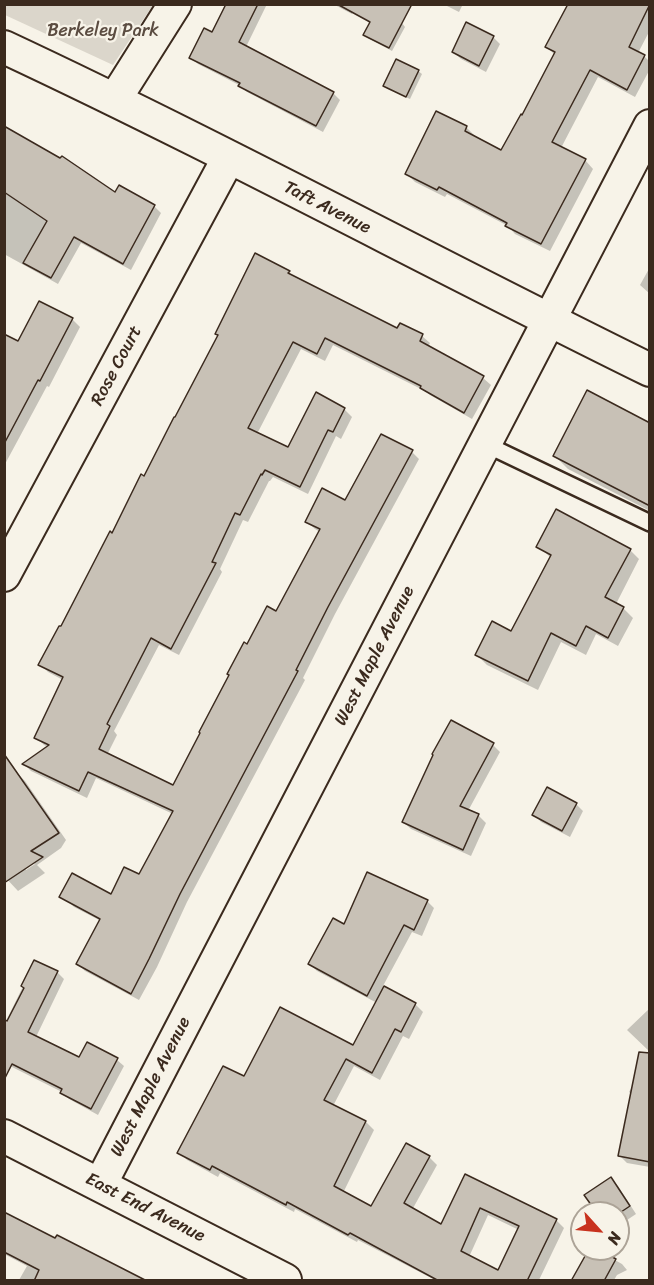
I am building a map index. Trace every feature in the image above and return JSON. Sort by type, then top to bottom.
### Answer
[{"type":"street","points":[[115,99],[175,4]]},
{"type":"street","name":"Taft Avenue","points":[[4,47],[115,99],[650,370]]},
{"type":"street","name":"West Maple Avenue","points":[[100,1185],[650,126]]},
{"type":"street","name":"Rose Court","points":[[4,574],[229,158]]},
{"type":"street","name":"East End Avenue","points":[[4,1136],[285,1281]]},
{"type":"lane","points":[[485,444],[650,523]]},
{"type":"green space","name":"Berkeley Park","points":[[5,4],[153,5],[113,65],[5,15]]},
{"type":"building","points":[[226,4],[258,4],[239,42],[334,92],[316,126],[238,86],[240,83],[189,58],[204,28],[212,32]]},
{"type":"building","points":[[337,4],[412,4],[389,48],[363,35],[370,22]]},
{"type":"building","points":[[568,4],[650,4],[629,47],[645,55],[627,90],[590,70],[552,142],[586,159],[541,244],[505,226],[507,223],[439,187],[437,190],[405,174],[436,111],[467,126],[465,131],[501,150],[555,52],[545,47]]},
{"type":"building","points":[[466,22],[494,36],[479,66],[452,52]]},
{"type":"building","points":[[396,59],[419,70],[406,97],[383,86]]},
{"type":"building","points":[[4,126],[60,158],[62,156],[115,192],[119,185],[155,205],[123,264],[74,237],[51,278],[23,263],[47,221],[4,192]]},
{"type":"building","points":[[255,253],[290,271],[288,273],[397,328],[400,323],[423,334],[420,341],[484,376],[464,413],[420,388],[421,386],[325,338],[317,354],[293,342],[248,428],[288,447],[316,392],[345,408],[333,432],[328,430],[300,487],[265,470],[261,474],[240,515],[235,513],[212,562],[216,563],[171,649],[151,638],[107,724],[110,726],[99,749],[173,785],[244,642],[247,644],[267,606],[276,611],[320,529],[305,522],[322,488],[345,500],[381,434],[413,450],[328,607],[296,670],[298,671],[180,894],[131,994],[76,964],[100,919],[59,897],[72,873],[111,894],[124,867],[139,874],[173,811],[88,772],[79,791],[22,764],[49,745],[34,738],[63,677],[38,665],[61,626],[110,531],[112,533],[141,474],[144,476],[218,335],[215,334]]},
{"type":"building","points":[[39,301],[73,318],[4,444],[4,334],[18,341]]},
{"type":"building","points":[[587,390],[650,423],[650,506],[553,456]]},
{"type":"building","points":[[556,509],[631,549],[605,597],[624,607],[608,638],[586,626],[576,646],[551,633],[528,681],[475,655],[492,621],[511,631],[551,555],[536,547]]},
{"type":"building","points":[[451,720],[494,743],[460,806],[479,814],[463,850],[402,822],[432,754]]},
{"type":"building","points":[[4,754],[59,833],[31,851],[43,857],[4,883]]},
{"type":"building","points":[[547,787],[577,803],[562,831],[532,815]]},
{"type":"building","points":[[367,872],[428,900],[414,930],[404,925],[367,996],[308,964],[333,918],[344,924]]},
{"type":"building","points":[[34,960],[58,971],[28,1032],[79,1057],[87,1042],[118,1058],[91,1109],[60,1093],[62,1089],[12,1064],[4,1080],[4,1019],[7,1021],[24,988],[21,986]]},
{"type":"building","points":[[384,986],[416,1003],[401,1032],[395,1029],[372,1073],[346,1059],[324,1100],[366,1121],[334,1186],[371,1206],[406,1143],[430,1156],[404,1203],[441,1224],[465,1174],[557,1219],[527,1281],[439,1281],[287,1202],[286,1205],[212,1166],[210,1170],[177,1153],[223,1066],[244,1076],[280,1007],[353,1045]],"holes":[[[480,1208],[519,1226],[498,1270],[461,1251]]]},
{"type":"building","points":[[639,1052],[650,1053],[650,1162],[618,1156]]},
{"type":"building","points":[[611,1177],[627,1201],[588,1201],[584,1195]]},
{"type":"building","points":[[4,1212],[55,1238],[57,1235],[147,1281],[34,1281],[39,1270],[4,1252]]},
{"type":"building","points":[[582,1261],[615,1261],[604,1281],[571,1281]]}]
